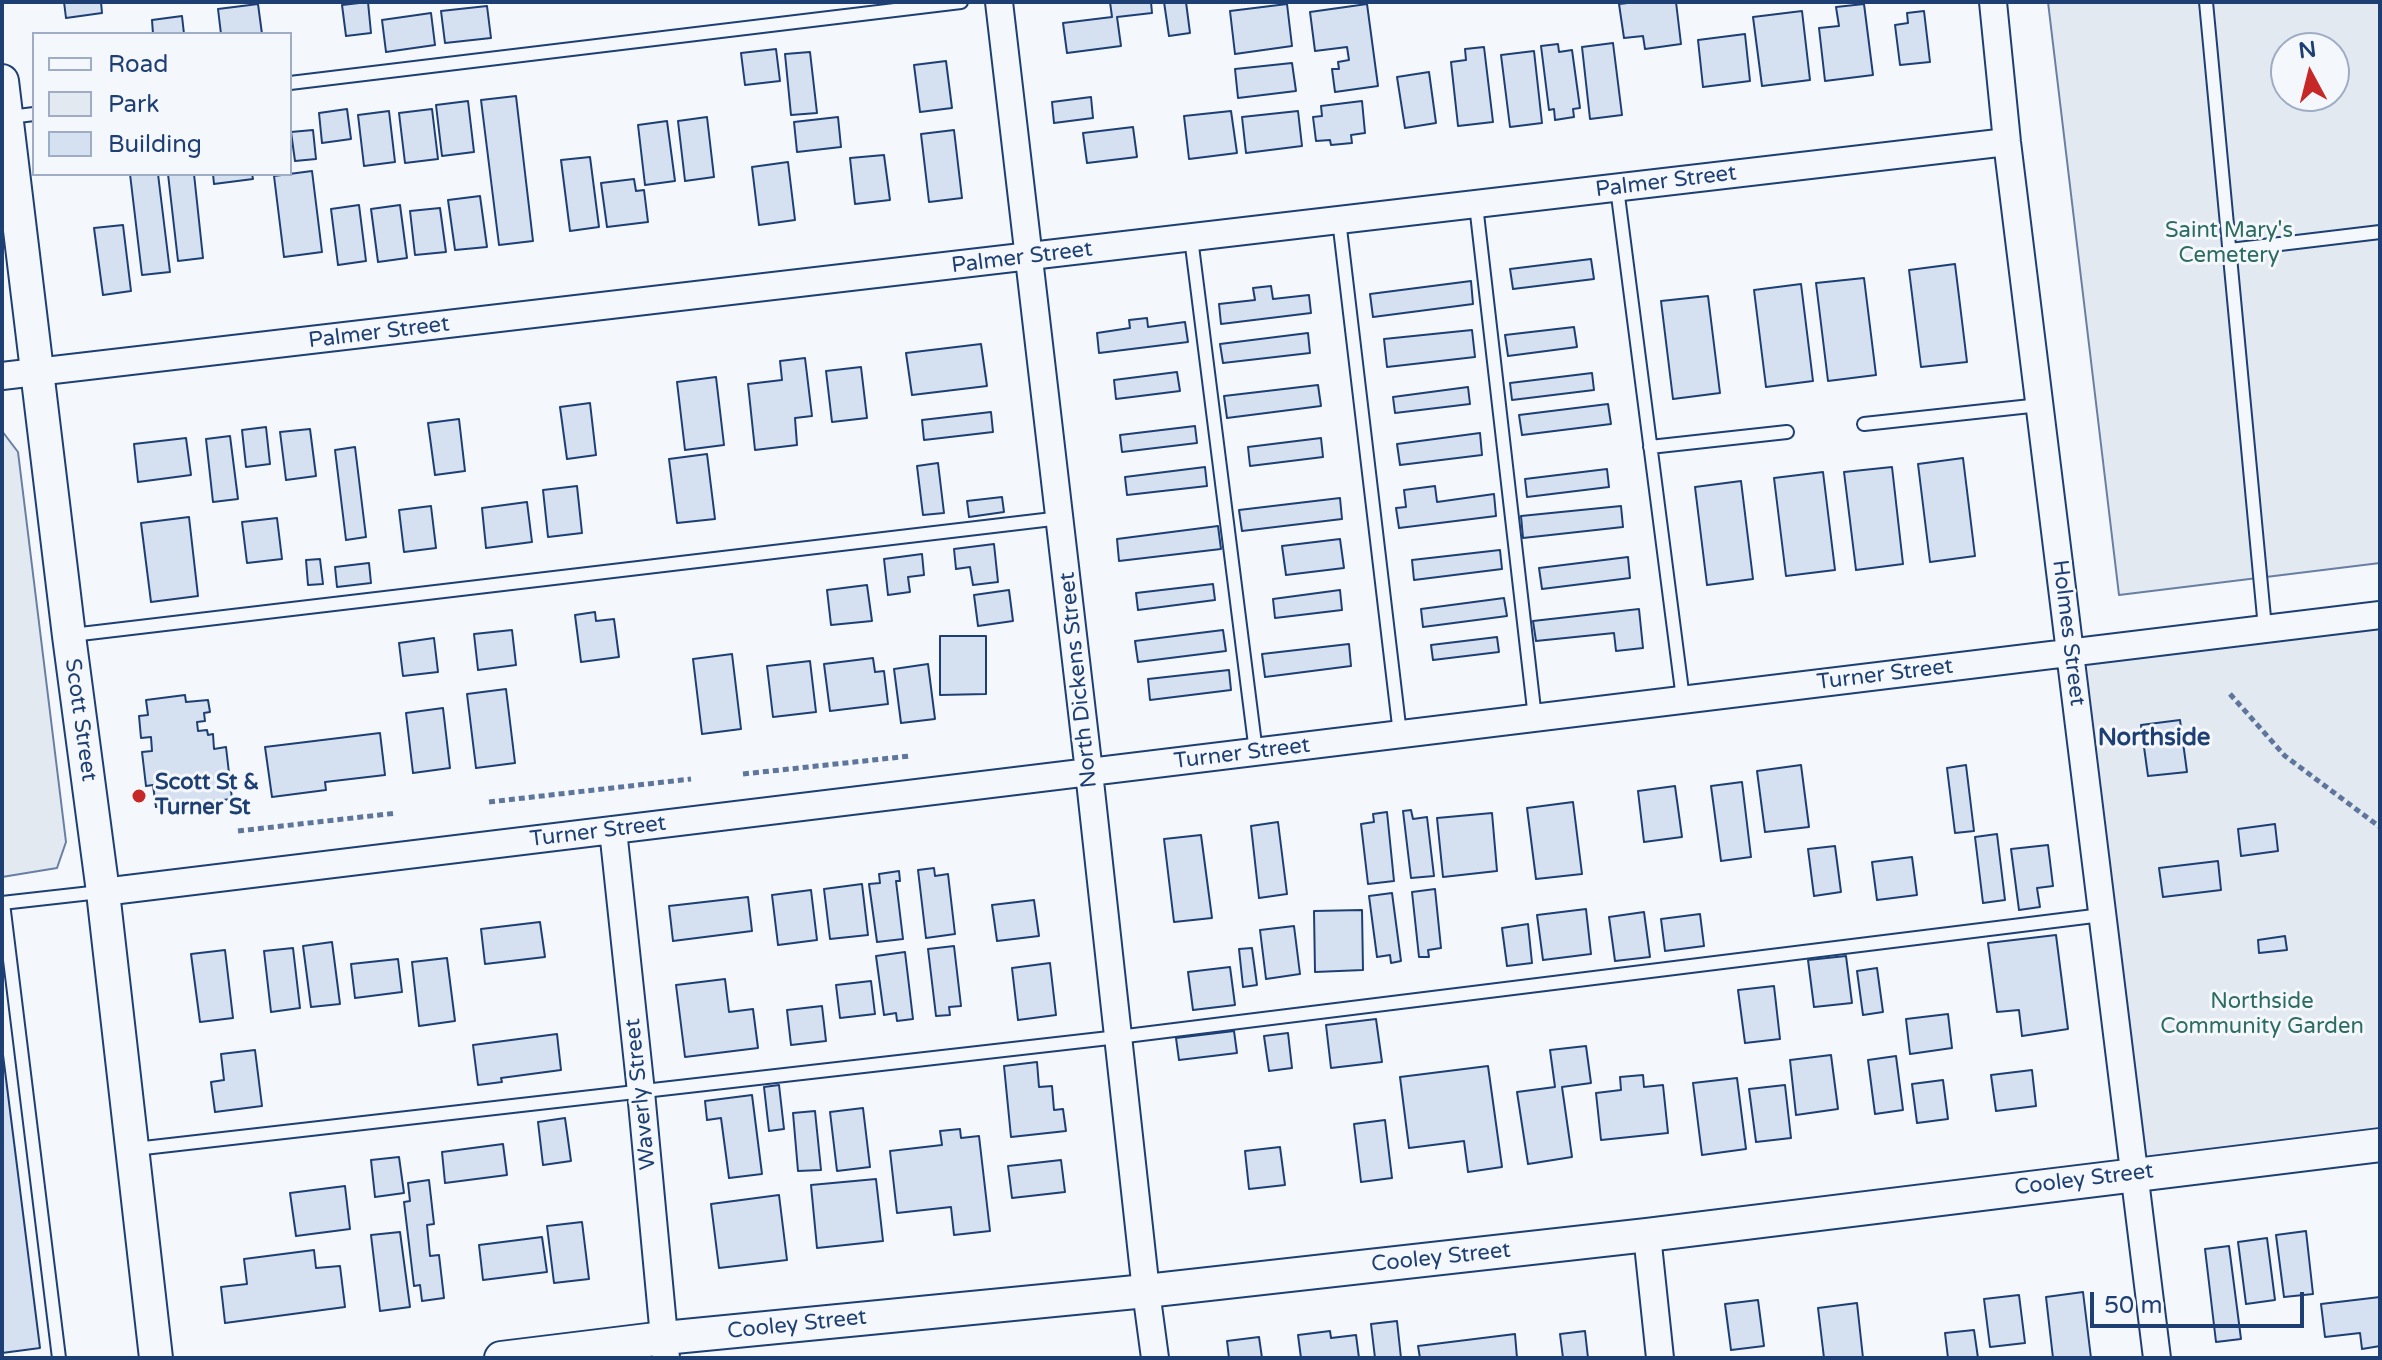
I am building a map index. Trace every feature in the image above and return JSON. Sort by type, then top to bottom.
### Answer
[{"type":"street","name":"North Dickens Street","points":[[999,2],[1031,257],[1155,1358]]},
{"type":"street","name":"Holmes Street","points":[[1993,2],[2007,142],[2157,1358]]},
{"type":"street","name":"Scott Street","points":[[2,81],[20,116],[37,373],[103,892],[156,1358]]},
{"type":"street","name":"Palmer Street","points":[[2,376],[2007,142]]},
{"type":"street","name":"Turner Street","points":[[103,892],[2380,615]]},
{"type":"street","name":"Waverly Street","points":[[613,830],[665,1348]]},
{"type":"street","name":"Cooley Street","points":[[501,1358],[665,1348],[1647,1235],[2380,1145]]},
{"type":"street","points":[[1647,1235],[1660,1358]]},
{"type":"lane","points":[[292,83],[961,2]]},
{"type":"lane","points":[[2206,2],[2265,628]]},
{"type":"lane","points":[[1617,188],[1683,699]]},
{"type":"lane","points":[[1476,205],[1535,718]]},
{"type":"lane","points":[[1339,220],[1400,734]]},
{"type":"lane","points":[[2230,250],[2380,232]]},
{"type":"lane","points":[[1191,238],[1256,752]]},
{"type":"lane","points":[[1864,424],[2040,405]]},
{"type":"lane","points":[[1650,447],[1787,432]]},
{"type":"lane","points":[[69,636],[1061,518]]},
{"type":"lane","points":[[59,1358],[2,903],[103,892]]},
{"type":"lane","points":[[131,1149],[1118,1037],[2102,915]]},
{"type":"path","points":[[2230,694],[2285,756],[2380,827]]},
{"type":"path","points":[[743,774],[910,756]]},
{"type":"path","points":[[489,802],[691,779]]},
{"type":"path","points":[[238,831],[397,813]]},
{"type":"green space","name":"Saint Mary's Cemetery","points":[[2048,2],[2380,2],[2380,563],[2119,595]]},
{"type":"green space","points":[[2,431],[18,452],[66,842],[57,868],[2,877]]},
{"type":"green space","name":"Northside Community Garden","points":[[2380,615],[2380,1145],[2135,1174],[2070,652]]},
{"type":"building","points":[[64,2],[101,2],[102,13],[66,18]]},
{"type":"building","points":[[368,2],[371,33],[346,36],[342,5]]},
{"type":"building","points":[[1110,2],[1151,2],[1152,13],[1117,17],[1121,46],[1067,53],[1063,23],[1112,17]]},
{"type":"building","points":[[1164,2],[1186,2],[1190,33],[1169,36]]},
{"type":"building","points":[[1676,2],[1681,44],[1645,49],[1643,36],[1624,38],[1619,4]]},
{"type":"building","points":[[258,4],[262,32],[221,32],[218,9]]},
{"type":"building","points":[[1287,4],[1292,46],[1235,54],[1230,11]]},
{"type":"building","points":[[1367,4],[1378,86],[1335,92],[1332,69],[1339,69],[1338,62],[1349,60],[1347,47],[1315,51],[1310,12]]},
{"type":"building","points":[[1864,4],[1873,75],[1825,81],[1819,28],[1839,26],[1836,7]]},
{"type":"building","points":[[487,6],[491,38],[445,43],[441,11]]},
{"type":"building","points":[[1802,11],[1810,80],[1762,86],[1753,17]]},
{"type":"building","points":[[1924,11],[1930,62],[1900,65],[1895,25],[1908,23],[1907,13]]},
{"type":"building","points":[[431,13],[435,45],[386,52],[382,20]]},
{"type":"building","points":[[182,16],[184,32],[153,32],[152,20]]},
{"type":"building","points":[[1745,34],[1750,81],[1703,87],[1698,40]]},
{"type":"building","points":[[1613,43],[1622,115],[1590,119],[1582,47]]},
{"type":"building","points":[[1558,44],[1559,52],[1572,50],[1580,108],[1573,109],[1574,117],[1555,120],[1554,109],[1549,110],[1541,46]]},
{"type":"building","points":[[1484,47],[1493,122],[1458,126],[1451,62],[1466,60],[1465,49]]},
{"type":"building","points":[[776,49],[780,81],[745,85],[741,53]]},
{"type":"building","points":[[1534,51],[1542,123],[1510,127],[1501,55]]},
{"type":"building","points":[[810,52],[817,113],[791,115],[785,54]]},
{"type":"building","points":[[946,61],[952,108],[920,112],[914,65]]},
{"type":"building","points":[[1292,63],[1296,91],[1238,98],[1235,69]]},
{"type":"building","points":[[1429,72],[1436,123],[1405,128],[1397,77]]},
{"type":"building","points":[[516,96],[533,241],[499,245],[481,100]]},
{"type":"building","points":[[1091,97],[1093,118],[1054,123],[1052,102]]},
{"type":"building","points":[[468,101],[474,152],[442,156],[436,105]]},
{"type":"building","points":[[1362,101],[1365,133],[1351,135],[1352,143],[1331,145],[1330,140],[1316,141],[1313,117],[1322,116],[1321,106]]},
{"type":"building","points":[[347,109],[351,139],[322,143],[319,113]]},
{"type":"building","points":[[432,109],[438,159],[405,163],[399,113]]},
{"type":"building","points":[[389,111],[395,162],[364,166],[358,115]]},
{"type":"building","points":[[1231,111],[1237,153],[1189,159],[1184,116]]},
{"type":"building","points":[[1298,111],[1302,146],[1246,153],[1242,117]]},
{"type":"building","points":[[707,117],[714,177],[685,181],[678,121]]},
{"type":"building","points":[[838,117],[841,147],[797,152],[794,122]]},
{"type":"building","points":[[667,121],[675,181],[645,185],[638,125]]},
{"type":"building","points":[[1133,127],[1137,157],[1087,163],[1083,133]]},
{"type":"building","points":[[313,130],[316,159],[295,161],[292,132]]},
{"type":"building","points":[[954,130],[962,198],[929,202],[921,134]]},
{"type":"building","points":[[884,155],[890,200],[855,204],[850,158]]},
{"type":"building","points":[[590,157],[599,227],[570,231],[561,160]]},
{"type":"building","points":[[788,162],[795,220],[759,225],[752,167]]},
{"type":"building","points":[[312,171],[322,252],[284,257],[274,176]]},
{"type":"building","points":[[130,176],[158,176],[170,272],[142,275]]},
{"type":"building","points":[[168,176],[194,176],[203,258],[178,261]]},
{"type":"building","points":[[213,176],[252,176],[253,179],[214,184]]},
{"type":"building","points":[[634,179],[636,191],[644,190],[648,222],[607,227],[601,183]]},
{"type":"building","points":[[480,196],[487,247],[455,250],[448,200]]},
{"type":"building","points":[[359,205],[366,261],[338,265],[331,209]]},
{"type":"building","points":[[400,205],[407,258],[378,262],[371,209]]},
{"type":"building","points":[[440,208],[446,252],[415,255],[410,211]]},
{"type":"building","points":[[123,225],[131,291],[103,295],[94,228]]},
{"type":"building","points":[[1591,259],[1594,279],[1513,289],[1510,269]]},
{"type":"building","points":[[1955,264],[1967,362],[1921,367],[1909,270]]},
{"type":"building","points":[[1864,278],[1876,375],[1828,381],[1816,283]]},
{"type":"building","points":[[1471,281],[1473,304],[1373,317],[1370,294]]},
{"type":"building","points":[[1801,284],[1813,381],[1766,387],[1754,290]]},
{"type":"building","points":[[1271,286],[1273,299],[1309,295],[1311,313],[1221,324],[1219,304],[1255,300],[1253,288]]},
{"type":"building","points":[[1708,296],[1720,393],[1673,399],[1661,301]]},
{"type":"building","points":[[1147,318],[1148,327],[1185,322],[1188,342],[1099,353],[1097,333],[1130,328],[1129,320]]},
{"type":"building","points":[[1574,327],[1577,347],[1508,356],[1505,335]]},
{"type":"building","points":[[1472,330],[1475,357],[1387,367],[1384,339]]},
{"type":"building","points":[[1308,333],[1310,353],[1223,363],[1220,344]]},
{"type":"building","points":[[981,344],[987,386],[912,395],[906,353]]},
{"type":"building","points":[[805,358],[812,416],[795,418],[797,445],[755,450],[748,384],[782,380],[780,361]]},
{"type":"building","points":[[861,367],[867,418],[832,422],[826,371]]},
{"type":"building","points":[[1177,372],[1180,391],[1116,399],[1114,380]]},
{"type":"building","points":[[1592,373],[1594,390],[1512,400],[1510,383]]},
{"type":"building","points":[[716,377],[724,445],[685,450],[677,382]]},
{"type":"building","points":[[1318,385],[1321,406],[1227,418],[1224,396]]},
{"type":"building","points":[[1468,387],[1470,404],[1395,413],[1393,397]]},
{"type":"building","points":[[590,403],[596,455],[567,459],[560,407]]},
{"type":"building","points":[[1608,404],[1611,424],[1522,435],[1519,415]]},
{"type":"building","points":[[991,412],[993,432],[924,440],[922,420]]},
{"type":"building","points":[[459,419],[465,471],[435,475],[428,423]]},
{"type":"building","points":[[1195,426],[1197,443],[1122,452],[1120,435]]},
{"type":"building","points":[[266,427],[270,464],[246,467],[242,430]]},
{"type":"building","points":[[310,429],[316,476],[286,480],[280,432]]},
{"type":"building","points":[[1480,433],[1482,455],[1400,465],[1397,444]]},
{"type":"building","points":[[230,436],[238,499],[213,502],[206,439]]},
{"type":"building","points":[[186,438],[191,475],[138,482],[134,444]]},
{"type":"building","points":[[1321,438],[1323,457],[1250,466],[1248,447]]},
{"type":"building","points":[[355,447],[366,537],[346,540],[335,450]]},
{"type":"building","points":[[707,454],[715,519],[677,523],[669,459]]},
{"type":"building","points":[[1963,458],[1975,556],[1930,562],[1918,464]]},
{"type":"building","points":[[938,463],[944,513],[923,515],[917,466]]},
{"type":"building","points":[[1205,467],[1207,486],[1127,495],[1125,477]]},
{"type":"building","points":[[1892,467],[1903,564],[1856,570],[1844,472]]},
{"type":"building","points":[[1607,469],[1609,487],[1527,497],[1525,479]]},
{"type":"building","points":[[1823,472],[1835,570],[1786,576],[1774,478]]},
{"type":"building","points":[[1741,481],[1753,579],[1707,585],[1695,487]]},
{"type":"building","points":[[577,486],[582,533],[548,537],[543,490]]},
{"type":"building","points":[[1435,486],[1437,502],[1494,494],[1496,516],[1399,528],[1396,508],[1406,507],[1404,490]]},
{"type":"building","points":[[1002,497],[1004,512],[969,517],[967,501]]},
{"type":"building","points":[[1340,498],[1342,519],[1242,531],[1239,510]]},
{"type":"building","points":[[527,502],[532,542],[486,548],[482,508]]},
{"type":"building","points":[[431,506],[436,548],[404,552],[399,510]]},
{"type":"building","points":[[1621,506],[1623,527],[1523,538],[1521,516]]},
{"type":"building","points":[[189,517],[198,596],[151,602],[141,523]]},
{"type":"building","points":[[277,518],[282,559],[247,563],[242,522]]},
{"type":"building","points":[[1218,526],[1221,549],[1119,561],[1117,539]]},
{"type":"building","points":[[1340,539],[1344,568],[1286,575],[1282,546]]},
{"type":"building","points":[[994,544],[998,582],[973,585],[970,567],[956,569],[954,549]]},
{"type":"building","points":[[1500,550],[1502,569],[1414,580],[1412,560]]},
{"type":"building","points":[[922,554],[924,575],[908,577],[910,592],[888,595],[884,559]]},
{"type":"building","points":[[1628,557],[1630,578],[1542,589],[1539,568]]},
{"type":"building","points":[[320,559],[323,584],[308,585],[306,560]]},
{"type":"building","points":[[369,563],[371,583],[337,587],[335,567]]},
{"type":"building","points":[[1213,584],[1215,600],[1138,610],[1136,593]]},
{"type":"building","points":[[867,585],[872,621],[831,625],[827,590]]},
{"type":"building","points":[[1009,590],[1013,621],[978,626],[974,595]]},
{"type":"building","points":[[1340,590],[1342,610],[1275,618],[1273,599]]},
{"type":"building","points":[[1504,598],[1507,616],[1423,627],[1421,609]]},
{"type":"building","points":[[1639,609],[1643,648],[1616,651],[1614,633],[1536,641],[1533,621]]},
{"type":"building","points":[[595,612],[596,621],[614,619],[619,657],[581,662],[575,615]]},
{"type":"building","points":[[512,630],[516,665],[478,670],[474,634]]},
{"type":"building","points":[[1223,630],[1226,651],[1138,662],[1135,641]]},
{"type":"building","points":[[940,636],[986,636],[986,694],[940,695]]},
{"type":"building","points":[[1497,637],[1499,652],[1433,660],[1431,645]]},
{"type":"building","points":[[434,638],[438,672],[403,676],[399,643]]},
{"type":"building","points":[[1349,644],[1351,666],[1265,677],[1262,654]]},
{"type":"building","points":[[732,654],[741,729],[702,734],[693,659]]},
{"type":"building","points":[[873,658],[875,672],[884,671],[888,704],[830,711],[824,664]]},
{"type":"building","points":[[810,661],[816,712],[773,717],[767,666]]},
{"type":"building","points":[[928,664],[935,719],[901,723],[894,669]]},
{"type":"building","points":[[1229,670],[1231,690],[1150,700],[1148,679]]},
{"type":"building","points":[[506,689],[515,763],[476,768],[467,694]]},
{"type":"building","points":[[185,695],[186,702],[208,700],[210,712],[204,713],[205,721],[197,722],[198,731],[207,730],[208,735],[213,734],[214,749],[226,747],[232,799],[156,807],[153,785],[146,786],[142,752],[152,751],[151,737],[141,738],[139,716],[148,715],[146,700]]},
{"type":"building","points":[[443,708],[450,768],[413,773],[406,713]]},
{"type":"building","points":[[2180,720],[2187,772],[2148,776],[2141,725]]},
{"type":"building","points":[[380,733],[385,775],[325,782],[326,790],[272,797],[265,747]]},
{"type":"building","points":[[1801,765],[1809,827],[1765,832],[1757,771]]},
{"type":"building","points":[[1966,765],[1974,831],[1955,833],[1947,768]]},
{"type":"building","points":[[1742,782],[1751,857],[1721,861],[1711,786]]},
{"type":"building","points":[[1675,786],[1682,837],[1644,842],[1638,791]]},
{"type":"building","points":[[1573,802],[1582,874],[1536,879],[1527,808]]},
{"type":"building","points":[[1411,810],[1413,819],[1427,817],[1434,876],[1411,878],[1403,811]]},
{"type":"building","points":[[1387,812],[1394,881],[1368,884],[1361,824],[1374,822],[1373,814]]},
{"type":"building","points":[[1492,813],[1497,871],[1443,877],[1437,818]]},
{"type":"building","points":[[1278,822],[1287,894],[1259,898],[1251,826]]},
{"type":"building","points":[[2275,824],[2278,851],[2241,856],[2238,829]]},
{"type":"building","points":[[1997,834],[2005,900],[1983,903],[1975,837]]},
{"type":"building","points":[[1201,835],[1212,918],[1174,922],[1164,839]]},
{"type":"building","points":[[2048,845],[2053,886],[2037,888],[2040,907],[2019,910],[2011,849]]},
{"type":"building","points":[[1835,846],[1841,892],[1814,896],[1808,849]]},
{"type":"building","points":[[1912,857],[1917,895],[1877,900],[1872,862]]},
{"type":"building","points":[[2218,861],[2221,890],[2163,897],[2159,868]]},
{"type":"building","points":[[934,868],[935,876],[948,874],[955,934],[926,938],[918,870]]},
{"type":"building","points":[[899,871],[900,881],[896,881],[903,939],[877,942],[869,884],[880,883],[879,874]]},
{"type":"building","points":[[862,884],[868,935],[830,939],[824,889]]},
{"type":"building","points":[[1435,889],[1441,948],[1428,950],[1429,957],[1419,957],[1412,892]]},
{"type":"building","points":[[811,890],[817,940],[778,945],[772,895]]},
{"type":"building","points":[[1392,893],[1401,961],[1391,963],[1390,955],[1377,957],[1369,896]]},
{"type":"building","points":[[748,897],[752,931],[673,941],[669,906]]},
{"type":"building","points":[[1034,900],[1039,936],[997,941],[992,905]]},
{"type":"building","points":[[1586,909],[1591,954],[1543,960],[1537,915]]},
{"type":"building","points":[[1362,910],[1363,970],[1315,972],[1314,911]]},
{"type":"building","points":[[1644,912],[1650,957],[1615,961],[1609,917]]},
{"type":"building","points":[[1700,914],[1704,946],[1665,951],[1661,919]]},
{"type":"building","points":[[540,922],[545,957],[485,964],[481,929]]},
{"type":"building","points":[[1528,924],[1532,963],[1507,966],[1502,928]]},
{"type":"building","points":[[1294,926],[1300,974],[1266,979],[1260,930]]},
{"type":"building","points":[[2056,935],[2068,1029],[2022,1036],[2019,1010],[1997,1012],[1988,943]]},
{"type":"building","points":[[2285,936],[2287,950],[2259,953],[2258,940]]},
{"type":"building","points":[[332,942],[340,1004],[311,1007],[303,946]]},
{"type":"building","points":[[954,946],[961,1006],[949,1007],[950,1015],[936,1016],[928,949]]},
{"type":"building","points":[[293,948],[300,1008],[271,1012],[264,951]]},
{"type":"building","points":[[1252,948],[1257,985],[1243,987],[1239,949]]},
{"type":"building","points":[[225,950],[233,1018],[200,1022],[191,954]]},
{"type":"building","points":[[905,952],[913,1019],[897,1021],[896,1013],[884,1015],[876,956]]},
{"type":"building","points":[[1846,956],[1852,1003],[1814,1007],[1808,960]]},
{"type":"building","points":[[447,958],[455,1021],[419,1026],[412,962]]},
{"type":"building","points":[[398,959],[402,992],[355,998],[351,964]]},
{"type":"building","points":[[1050,963],[1056,1015],[1018,1020],[1012,968]]},
{"type":"building","points":[[1230,967],[1235,1005],[1193,1010],[1188,972]]},
{"type":"building","points":[[1877,968],[1883,1012],[1863,1015],[1857,971]]},
{"type":"building","points":[[725,979],[729,1012],[753,1009],[758,1048],[685,1057],[676,985]]},
{"type":"building","points":[[871,981],[875,1014],[840,1018],[836,985]]},
{"type":"building","points":[[1774,986],[1780,1039],[1745,1043],[1738,990]]},
{"type":"building","points":[[822,1006],[826,1041],[791,1045],[787,1010]]},
{"type":"building","points":[[1948,1014],[1952,1048],[1910,1054],[1906,1019]]},
{"type":"building","points":[[1376,1019],[1382,1062],[1331,1068],[1326,1025]]},
{"type":"building","points":[[1234,1031],[1237,1053],[1179,1060],[1176,1038]]},
{"type":"building","points":[[1288,1033],[1292,1068],[1269,1071],[1264,1036]]},
{"type":"building","points":[[557,1034],[561,1070],[501,1078],[502,1082],[478,1085],[473,1045]]},
{"type":"building","points":[[1586,1046],[1591,1083],[1562,1087],[1572,1157],[1528,1164],[1517,1092],[1555,1087],[1550,1050]]},
{"type":"building","points":[[2,1047],[40,1348],[2,1353]]},
{"type":"building","points":[[255,1050],[262,1106],[215,1112],[211,1082],[224,1080],[221,1054]]},
{"type":"building","points":[[1831,1055],[1838,1109],[1796,1115],[1790,1060]]},
{"type":"building","points":[[1896,1056],[1903,1110],[1875,1114],[1868,1060]]},
{"type":"building","points":[[1037,1062],[1039,1087],[1052,1086],[1054,1110],[1063,1109],[1066,1131],[1011,1137],[1004,1066]]},
{"type":"building","points":[[1488,1066],[1502,1167],[1468,1172],[1464,1141],[1409,1148],[1400,1077]]},
{"type":"building","points":[[2032,1070],[2036,1106],[1996,1111],[1991,1075]]},
{"type":"building","points":[[1643,1075],[1644,1087],[1663,1085],[1668,1133],[1601,1140],[1596,1093],[1621,1090],[1620,1077]]},
{"type":"building","points":[[1737,1078],[1746,1149],[1702,1155],[1693,1083]]},
{"type":"building","points":[[1943,1080],[1948,1119],[1917,1123],[1912,1084]]},
{"type":"building","points":[[779,1085],[784,1129],[769,1131],[764,1087]]},
{"type":"building","points":[[1785,1085],[1791,1138],[1756,1142],[1749,1089]]},
{"type":"building","points":[[752,1095],[762,1174],[729,1178],[721,1118],[707,1120],[705,1101]]},
{"type":"building","points":[[863,1108],[870,1167],[837,1171],[830,1112]]},
{"type":"building","points":[[815,1111],[821,1170],[798,1171],[793,1113]]},
{"type":"building","points":[[565,1118],[571,1161],[543,1165],[538,1122]]},
{"type":"building","points":[[1385,1120],[1392,1178],[1361,1182],[1354,1124]]},
{"type":"building","points":[[960,1129],[961,1138],[979,1136],[990,1231],[954,1235],[951,1207],[897,1213],[890,1151],[942,1145],[940,1131]]},
{"type":"building","points":[[503,1144],[507,1175],[445,1183],[442,1152]]},
{"type":"building","points":[[1280,1147],[1285,1185],[1249,1189],[1245,1151]]},
{"type":"building","points":[[399,1157],[404,1193],[375,1197],[371,1160]]},
{"type":"building","points":[[1061,1160],[1065,1192],[1012,1198],[1008,1166]]},
{"type":"building","points":[[876,1179],[883,1241],[817,1248],[811,1185]]},
{"type":"building","points":[[429,1180],[434,1224],[427,1225],[430,1256],[439,1255],[444,1298],[422,1301],[420,1285],[414,1286],[404,1202],[410,1201],[408,1183]]},
{"type":"building","points":[[345,1186],[350,1229],[296,1236],[290,1193]]},
{"type":"building","points":[[779,1195],[787,1260],[719,1268],[711,1204]]},
{"type":"building","points":[[582,1222],[589,1279],[554,1283],[547,1226]]},
{"type":"building","points":[[2306,1231],[2313,1294],[2284,1297],[2276,1235]]},
{"type":"building","points":[[400,1232],[410,1307],[380,1311],[371,1235]]},
{"type":"building","points":[[542,1237],[547,1272],[483,1280],[479,1245]]},
{"type":"building","points":[[2267,1238],[2275,1300],[2246,1304],[2238,1242]]},
{"type":"building","points":[[2229,1246],[2241,1339],[2216,1342],[2205,1249]]},
{"type":"building","points":[[314,1250],[316,1268],[340,1266],[345,1307],[225,1323],[221,1287],[247,1284],[244,1259]]},
{"type":"building","points":[[2083,1292],[2091,1358],[2053,1358],[2046,1297]]},
{"type":"building","points":[[2019,1295],[2025,1343],[1990,1347],[1984,1299]]},
{"type":"building","points":[[2380,1297],[2380,1346],[2362,1349],[2360,1333],[2325,1337],[2321,1304]]},
{"type":"building","points":[[1758,1300],[1764,1346],[1731,1350],[1725,1304]]},
{"type":"building","points":[[1857,1303],[1863,1358],[1824,1358],[1818,1308]]},
{"type":"building","points":[[1397,1321],[1401,1358],[1375,1358],[1371,1324]]},
{"type":"building","points":[[1974,1330],[1978,1358],[1948,1358],[1945,1333]]},
{"type":"building","points":[[1330,1331],[1331,1338],[1356,1335],[1359,1358],[1301,1358],[1298,1335]]},
{"type":"building","points":[[1585,1331],[1588,1358],[1563,1358],[1560,1334]]},
{"type":"building","points":[[1515,1334],[1517,1358],[1420,1358],[1418,1346]]},
{"type":"building","points":[[1259,1337],[1262,1358],[1229,1358],[1227,1341]]},
{"type":"place","name":"Scott St & Turner St","points":[[139,796]]},
{"type":"district","name":"Northside","points":[[2154,739]]}]
